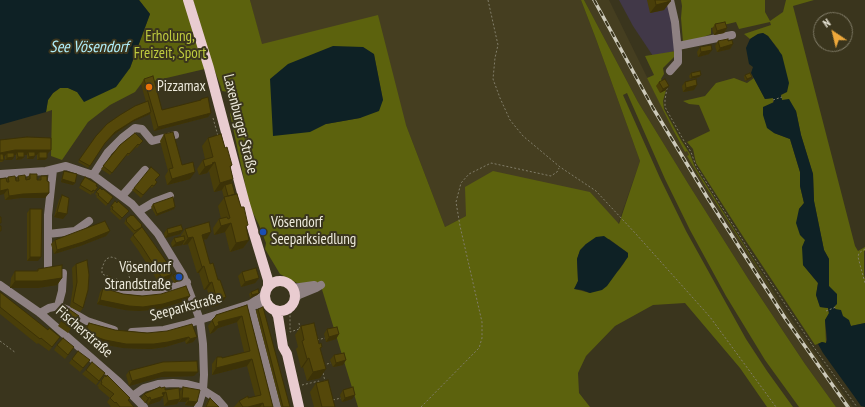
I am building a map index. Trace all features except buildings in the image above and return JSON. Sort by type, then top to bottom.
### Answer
[{"type":"main road","name":"Laxenburger Straße","points":[[188,0],[209,68],[245,204],[268,280],[269,299],[278,316],[283,347],[287,354]]},
{"type":"main road","name":"Laxenburger Straße","points":[[261,256],[275,277],[280,281]]},
{"type":"main road","points":[[272,282],[285,282],[293,288],[295,294],[293,304],[283,311],[269,299],[272,282]]},
{"type":"main road","name":"Laxenburger Straße","points":[[293,304],[285,314],[287,354],[299,407]]},
{"type":"street","points":[[670,0],[678,46],[678,62],[670,71]]},
{"type":"street","points":[[678,46],[732,35]]},
{"type":"street","points":[[93,175],[108,152],[135,128],[142,129],[152,141],[176,135]]},
{"type":"street","points":[[0,174],[53,170],[62,167],[70,167],[93,175],[122,196],[139,212],[158,234],[187,282],[200,320],[203,344],[204,375],[203,390],[198,407]]},
{"type":"street","points":[[48,271],[48,234],[53,170]]},
{"type":"street","points":[[122,196],[145,170]]},
{"type":"street","points":[[139,212],[154,202],[170,196]]},
{"type":"street","points":[[48,234],[75,231],[89,221]]},
{"type":"street","points":[[40,313],[49,308],[58,306],[62,292],[63,273]]},
{"type":"street","points":[[108,286],[132,294],[144,294],[158,292],[187,282]]},
{"type":"street","points":[[293,288],[321,284],[316,288],[299,294],[293,304]]},
{"type":"street","name":"Fischerstraße","points":[[0,285],[40,313],[134,395],[144,407]]},
{"type":"street","name":"Seeparkstraße","points":[[58,306],[87,321],[122,332],[138,333],[164,330],[269,299]]},
{"type":"street","points":[[250,304],[277,407]]},
{"type":"street","points":[[134,395],[144,388],[158,384],[186,384],[203,390],[217,399],[224,407]]},
{"type":"path","points":[[488,0],[498,45],[493,80],[510,120],[523,136],[560,167],[596,191],[636,234],[710,317],[776,407]]},
{"type":"path","points":[[667,87],[664,103],[665,107],[691,152],[694,160],[760,266],[813,346],[857,407]]},
{"type":"path","points":[[772,100],[782,97]]},
{"type":"path","points":[[421,407],[479,348],[482,338],[482,322],[456,202],[461,183],[469,174],[491,163],[551,176],[557,172],[560,167]]},
{"type":"path","points":[[865,249],[859,253],[858,257],[865,283]]},
{"type":"path","points":[[110,257],[119,260],[128,273],[130,279],[129,282],[124,285],[112,278],[102,274],[104,263],[106,259],[110,257]]},
{"type":"path","points":[[108,286],[112,278]]},
{"type":"path","points":[[293,304],[290,314],[290,332],[304,328]]},
{"type":"path","points":[[826,311],[836,307]]},
{"type":"path","points":[[299,323],[300,329]]},
{"type":"path","points":[[314,340],[325,338]]},
{"type":"path","points":[[0,341],[16,353]]},
{"type":"path","points":[[321,366],[332,363]]},
{"type":"path","points":[[322,372],[326,383]]},
{"type":"path","points":[[294,387],[319,381],[320,385]]},
{"type":"path","points":[[330,401],[341,398]]},
{"type":"shaded area","points":[[250,0],[581,0],[640,161],[618,224],[590,192],[466,216],[445,227],[406,125],[261,44]]},
{"type":"shaded area","points":[[584,0],[609,0],[672,128],[685,152],[687,151],[688,156],[704,184],[783,307],[853,407],[836,407],[805,364],[749,280],[638,102]]},
{"type":"shaded area","points":[[619,0],[668,0],[676,51],[653,56],[633,26]]},
{"type":"green space","name":"Erholung, Freizeit, Sport","points":[[139,0],[186,0],[209,68],[141,84],[135,92],[110,105],[88,122],[62,160],[51,156],[52,110],[46,112],[48,100],[53,93],[60,88],[68,88],[77,92],[130,68],[150,14]]},
{"type":"green space","points":[[193,0],[250,0],[262,44],[378,15],[406,125],[445,227],[466,216],[465,187],[493,171],[590,192],[619,224],[640,161],[581,0],[584,0],[638,102],[689,185],[749,280],[805,364],[836,407],[799,407],[765,360],[726,296],[690,230],[665,179],[627,93],[623,95],[660,178],[686,231],[746,339],[793,407],[767,407],[740,368],[685,303],[653,305],[615,326],[586,356],[578,373],[579,393],[590,407],[358,407],[320,283],[297,283],[280,274],[265,249],[266,243],[250,207],[230,114],[235,106],[228,92],[222,91],[210,58]],"holes":[[[363,47],[374,55],[383,100],[360,118],[326,124]],[[609,239],[628,253],[624,263],[619,270],[590,293],[575,289],[578,281],[577,259],[580,251],[586,244]]]},
{"type":"green space","points":[[681,0],[765,0],[765,12],[770,21],[783,12],[786,0],[814,0],[793,6],[855,246],[858,251],[865,247],[865,323],[851,326],[834,307],[829,286],[829,259],[824,250],[814,201],[813,174],[801,135],[796,111],[782,100],[780,95],[779,50],[768,36],[763,33],[750,39],[744,34],[771,25],[770,22],[739,29],[736,22],[711,28],[711,34],[693,41],[683,42]]},
{"type":"green space","points":[[676,51],[674,57],[663,68],[664,74],[661,79],[666,90],[663,101],[664,109],[690,154],[695,167],[783,307],[687,156],[689,155],[687,151],[685,152],[647,78],[654,75],[645,56]]},
{"type":"green space","points":[[734,78],[747,83],[754,78],[765,99],[773,98],[774,133],[790,139],[800,172],[800,186],[804,203],[799,209],[805,240],[803,265],[818,283],[816,295],[820,307],[828,308],[829,314],[825,320],[826,343],[822,342],[815,345],[696,163],[693,149],[687,142],[710,131],[699,105],[689,104],[683,101],[705,96],[716,83]]},
{"type":"water","name":"See Vösendorf","points":[[0,0],[139,0],[150,14],[130,68],[116,87],[84,102],[77,92],[68,88],[60,88],[53,93],[48,100],[46,112],[0,125]]},
{"type":"water","points":[[763,33],[768,36],[782,55],[789,83],[787,92],[781,95],[782,100],[789,99],[796,111],[801,135],[813,174],[814,201],[824,250],[829,259],[829,286],[837,294],[837,304],[834,307],[835,309],[841,310],[843,316],[849,320],[851,326],[865,323],[865,407],[861,406],[818,344],[822,342],[826,343],[825,320],[829,313],[828,308],[820,307],[816,295],[818,283],[803,265],[802,247],[805,240],[800,235],[796,223],[799,209],[804,203],[800,186],[800,172],[790,139],[774,133],[767,128],[763,115],[763,107],[774,102],[773,98],[765,99],[751,73],[753,67],[749,64],[746,48],[750,39]]},
{"type":"water","points":[[333,46],[363,47],[374,54],[383,100],[379,111],[360,118],[326,124],[310,132],[273,136],[270,79],[288,64]]},
{"type":"water","points":[[604,236],[628,253],[628,257],[607,286],[602,290],[590,293],[574,289],[578,281],[577,259],[580,250],[596,237]]},
{"type":"railway","points":[[594,0],[653,108],[707,197],[785,318],[848,407]]},
{"type":"place","name":"Pizzamax","points":[[149,87]]},
{"type":"place","name":"Vösendorf Seeparksiedlung","points":[[263,232]]},
{"type":"place","name":"Vösendorf Strandstraße","points":[[179,277]]}]
